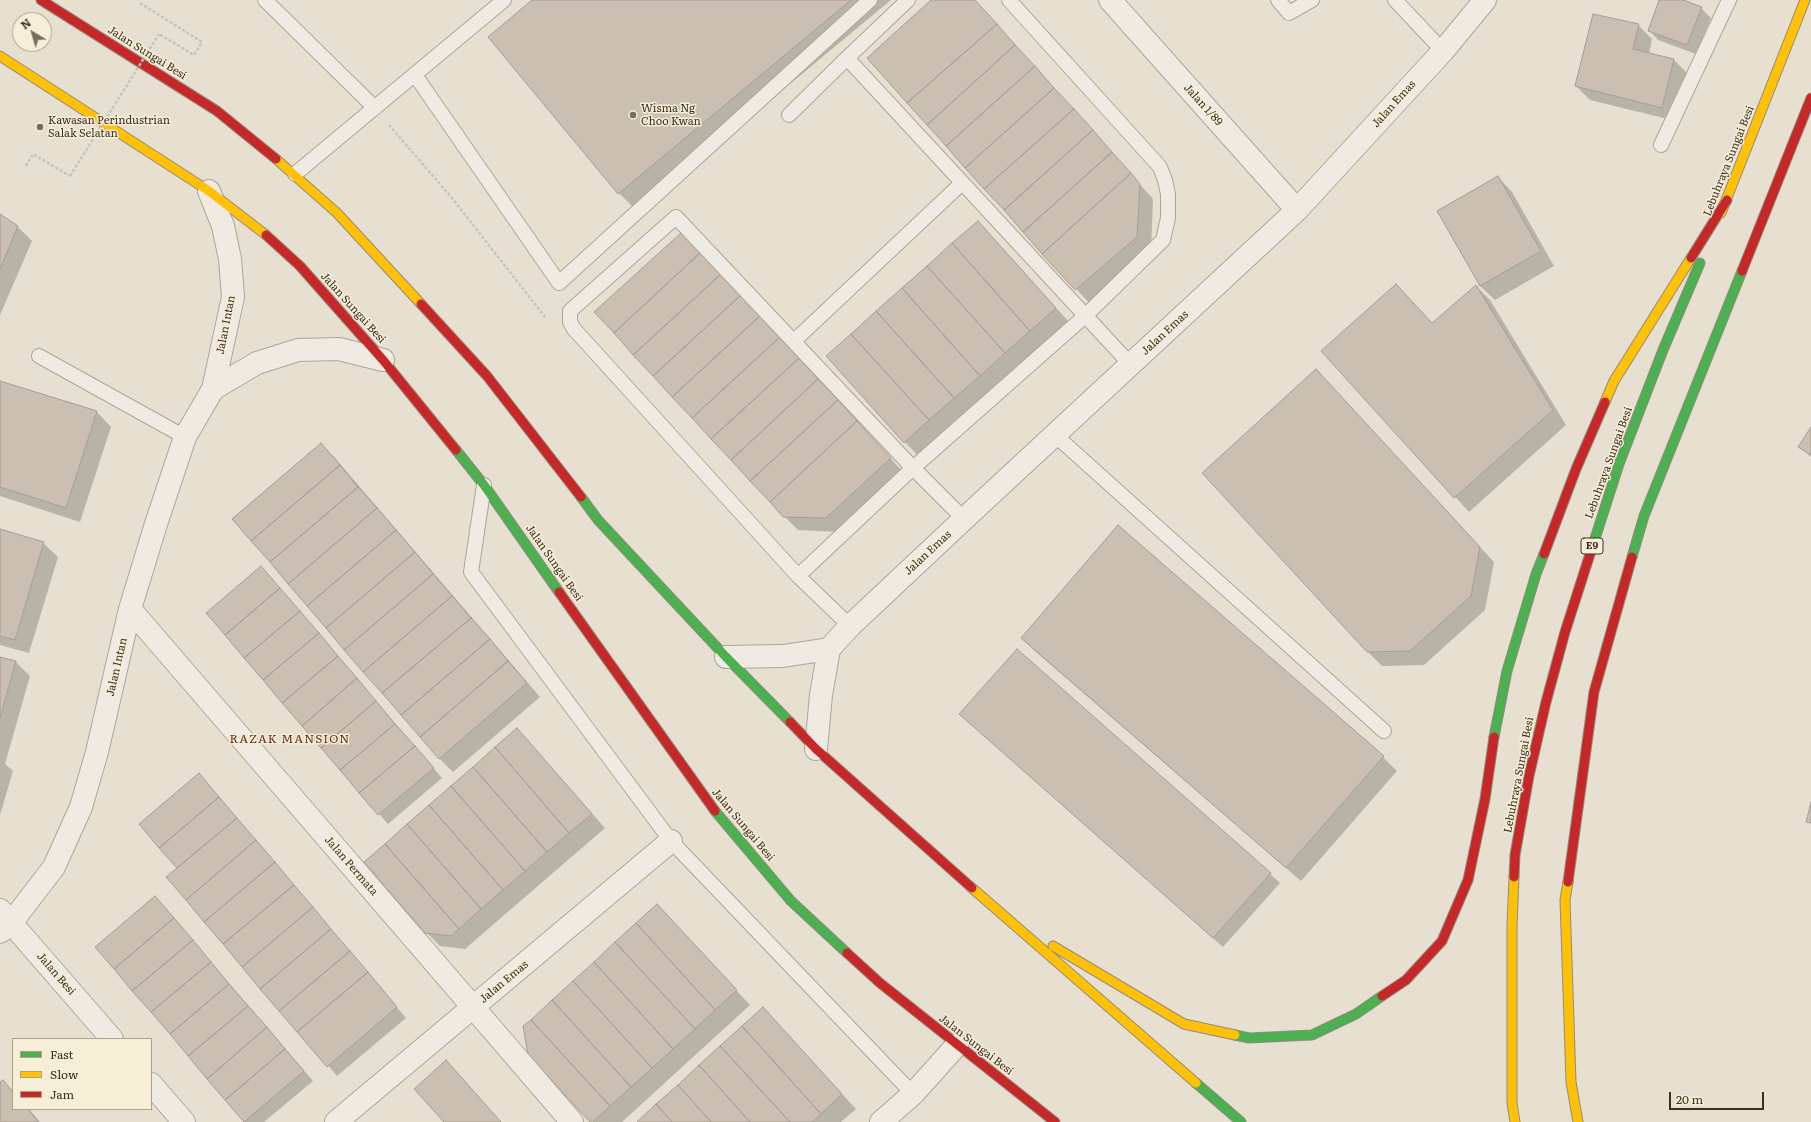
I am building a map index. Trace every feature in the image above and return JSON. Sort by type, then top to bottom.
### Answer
[{"type":"highway","name":"Jalan Sungai Besi","points":[[41,0],[217,111],[295,174],[337,213],[487,376],[598,520],[726,657],[816,748],[1006,918]]},
{"type":"highway","name":"Lebuhraya Sungai Besi","points":[[1515,1122],[1512,1103],[1512,926],[1515,855],[1529,776],[1546,702],[1565,632],[1619,464],[1664,350],[1727,200],[1805,0]]},
{"type":"highway","name":"Jalan Sungai Besi","points":[[0,56],[209,191],[256,226],[300,266],[383,360],[484,484],[708,803],[791,901],[880,983],[957,1046],[1055,1122]]},
{"type":"highway","points":[[1578,1122],[1571,1082],[1565,900],[1594,692],[1644,516],[1811,98]]},
{"type":"highway","points":[[1006,918],[1184,1024],[1249,1038],[1312,1035],[1356,1014],[1406,980],[1442,941],[1468,880],[1485,799],[1495,730],[1507,671],[1536,574],[1576,469],[1614,381],[1727,200]]},
{"type":"highway","points":[[1006,918],[1241,1122]]},
{"type":"street","name":"Jalan 1/89","points":[[1110,0],[1297,210]]},
{"type":"street","name":"Jalan Emas","points":[[829,649],[850,626],[964,519],[1297,210],[1443,51],[1485,0]]},
{"type":"street","name":"Jalan Intan","points":[[4,921],[54,867],[81,807],[97,752],[130,609],[184,437],[213,390],[233,297],[230,259],[223,226],[209,191]]},
{"type":"street","name":"Jalan Intan","points":[[213,390],[257,362],[298,350],[339,349],[383,360]]},
{"type":"street","name":"Jalan Permata","points":[[130,609],[572,1122]]},
{"type":"street","points":[[726,657],[783,656],[829,649],[821,695],[816,748]]},
{"type":"street","name":"Jalan Emas","points":[[336,1122],[474,1008],[671,841]]},
{"type":"street","name":"Jalan Besi","points":[[4,921],[111,1038]]},
{"type":"street","points":[[881,1122],[913,1094],[957,1046]]},
{"type":"street","points":[[152,1085],[184,1122]]},
{"type":"lane","points":[[266,0],[374,108]]},
{"type":"lane","points":[[295,174],[504,0]]},
{"type":"lane","points":[[415,75],[558,283],[870,0]]},
{"type":"lane","points":[[789,115],[908,0]]},
{"type":"lane","points":[[798,576],[913,468],[1085,316],[1163,240],[1168,218],[1168,194],[1160,167],[1008,0]]},
{"type":"lane","points":[[1278,0],[1289,13],[1312,0]]},
{"type":"lane","points":[[1395,0],[1443,51]]},
{"type":"lane","points":[[1661,145],[1729,0]]},
{"type":"lane","points":[[848,58],[1131,365]]},
{"type":"lane","points":[[794,341],[962,183]]},
{"type":"lane","points":[[850,626],[798,576],[574,329],[570,322],[570,311],[676,217],[913,468],[964,519]]},
{"type":"lane","points":[[39,356],[184,437]]},
{"type":"lane","points":[[1055,435],[1384,732]]},
{"type":"lane","points":[[484,484],[471,572],[671,841],[913,1094]]},
{"type":"path","points":[[26,166],[33,154],[70,176],[159,34],[194,55],[202,42],[140,3]]},
{"type":"path","points":[[374,108],[452,198],[547,319],[570,322]]},
{"type":"building","name":"Wisma Ng Choo Kwan","points":[[532,0],[851,0],[618,194],[488,37]]},
{"type":"building","points":[[931,0],[975,0],[997,24],[907,103],[867,58]]},
{"type":"building","points":[[1659,0],[1683,0],[1702,7],[1687,45],[1648,31]]},
{"type":"building","points":[[1593,14],[1639,24],[1633,49],[1674,59],[1662,108],[1575,86]]},
{"type":"building","points":[[997,24],[1015,45],[927,125],[907,103]]},
{"type":"building","points":[[1015,45],[1035,66],[946,146],[927,125]]},
{"type":"building","points":[[1035,66],[1054,88],[965,168],[946,146]]},
{"type":"building","points":[[1054,88],[1074,109],[984,189],[965,168]]},
{"type":"building","points":[[1074,109],[1093,130],[1004,210],[984,189]]},
{"type":"building","points":[[1093,130],[1112,152],[1023,232],[1004,210]]},
{"type":"building","points":[[1112,152],[1131,173],[1042,254],[1023,232]]},
{"type":"building","points":[[1131,173],[1140,184],[1137,237],[1075,290],[1042,254]]},
{"type":"building","points":[[1498,176],[1541,251],[1480,286],[1437,211]]},
{"type":"building","points":[[0,214],[18,226],[0,269]]},
{"type":"building","points":[[978,221],[1056,308],[1030,331],[952,243]]},
{"type":"building","points":[[682,232],[701,252],[614,333],[594,312]]},
{"type":"building","points":[[952,243],[1030,331],[1005,353],[927,266]]},
{"type":"building","points":[[701,252],[721,274],[633,355],[614,333]]},
{"type":"building","points":[[927,266],[1005,353],[980,376],[902,288]]},
{"type":"building","points":[[721,274],[741,295],[653,376],[633,355]]},
{"type":"building","points":[[1396,284],[1432,323],[1476,285],[1553,410],[1454,498],[1321,351]]},
{"type":"building","points":[[902,288],[980,376],[954,398],[876,311]]},
{"type":"building","points":[[741,295],[760,316],[672,397],[653,376]]},
{"type":"building","points":[[876,311],[954,398],[929,420],[851,334]]},
{"type":"building","points":[[760,316],[780,337],[692,418],[672,397]]},
{"type":"building","points":[[851,334],[929,420],[904,443],[826,356]]},
{"type":"building","points":[[780,337],[799,358],[711,439],[692,418]]},
{"type":"building","points":[[799,358],[818,379],[731,460],[711,439]]},
{"type":"building","points":[[1316,369],[1480,547],[1471,596],[1410,651],[1367,652],[1202,473]]},
{"type":"building","points":[[818,379],[838,400],[750,481],[731,460]]},
{"type":"building","points":[[0,381],[97,411],[66,508],[0,487]]},
{"type":"building","points":[[838,400],[857,421],[770,502],[750,481]]},
{"type":"building","points":[[857,421],[891,458],[826,518],[783,517],[770,502]]},
{"type":"building","points":[[1811,427],[1811,455],[1798,447]]},
{"type":"building","points":[[321,443],[340,465],[251,541],[232,519]]},
{"type":"building","points":[[340,465],[358,487],[270,562],[251,541]]},
{"type":"building","points":[[358,487],[377,508],[288,584],[270,562]]},
{"type":"building","points":[[377,508],[396,530],[307,606],[288,584]]},
{"type":"building","points":[[1118,525],[1384,756],[1286,868],[1021,638]]},
{"type":"building","points":[[0,529],[44,542],[15,640],[0,636]]},
{"type":"building","points":[[396,530],[415,552],[326,628],[307,606]]},
{"type":"building","points":[[415,552],[433,574],[344,650],[326,628]]},
{"type":"building","points":[[261,566],[280,588],[225,635],[206,613]]},
{"type":"building","points":[[433,574],[452,596],[363,672],[344,650]]},
{"type":"building","points":[[280,588],[300,611],[244,658],[225,635]]},
{"type":"building","points":[[452,596],[471,618],[382,693],[363,672]]},
{"type":"building","points":[[300,611],[319,633],[263,680],[244,658]]},
{"type":"building","points":[[471,618],[490,639],[401,715],[382,693]]},
{"type":"building","points":[[319,633],[338,656],[282,703],[263,680]]},
{"type":"building","points":[[490,639],[508,661],[420,737],[401,715]]},
{"type":"building","points":[[1017,649],[1271,873],[1213,938],[959,714]]},
{"type":"building","points":[[338,656],[357,678],[302,726],[282,703]]},
{"type":"building","points":[[0,657],[16,661],[0,718]]},
{"type":"building","points":[[508,661],[527,683],[439,759],[420,737]]},
{"type":"building","points":[[357,678],[376,701],[321,748],[302,726]]},
{"type":"building","points":[[376,701],[395,724],[340,770],[321,748]]},
{"type":"building","points":[[395,724],[415,746],[359,793],[340,770]]},
{"type":"building","points":[[517,728],[592,814],[569,833],[495,747]]},
{"type":"building","points":[[415,746],[434,768],[378,815],[359,793]]},
{"type":"building","points":[[495,747],[569,833],[547,852],[473,767]]},
{"type":"building","points":[[473,767],[547,852],[525,871],[451,786]]},
{"type":"building","points":[[199,773],[219,797],[159,848],[139,824]]},
{"type":"building","points":[[451,786],[525,871],[503,890],[429,805]]},
{"type":"building","points":[[219,797],[237,818],[177,868],[159,848]]},
{"type":"building","points":[[1811,802],[1811,823],[1806,822]]},
{"type":"building","points":[[429,805],[503,890],[481,909],[407,824]]},
{"type":"building","points":[[237,818],[256,840],[186,900],[166,877]]},
{"type":"building","points":[[407,824],[481,909],[459,929],[385,844]]},
{"type":"building","points":[[256,840],[275,862],[204,922],[186,900]]},
{"type":"building","points":[[385,844],[459,929],[451,936],[425,933],[364,862]]},
{"type":"building","points":[[275,862],[294,885],[223,944],[204,922]]},
{"type":"building","points":[[294,885],[313,907],[242,967],[223,944]]},
{"type":"building","points":[[155,896],[174,918],[114,969],[95,947]]},
{"type":"building","points":[[657,904],[737,990],[715,1010],[636,923]]},
{"type":"building","points":[[313,907],[331,929],[260,989],[242,967]]},
{"type":"building","points":[[174,918],[193,940],[132,991],[114,969]]},
{"type":"building","points":[[636,923],[715,1010],[695,1029],[615,942]]},
{"type":"building","points":[[331,929],[350,951],[279,1011],[260,989]]},
{"type":"building","points":[[193,940],[211,962],[151,1012],[132,991]]},
{"type":"building","points":[[615,942],[695,1029],[673,1049],[594,962]]},
{"type":"building","points":[[350,951],[368,972],[297,1032],[279,1011]]},
{"type":"building","points":[[211,962],[229,984],[170,1034],[151,1012]]},
{"type":"building","points":[[594,962],[673,1049],[652,1068],[573,981]]},
{"type":"building","points":[[368,972],[397,1007],[327,1067],[297,1032]]},
{"type":"building","points":[[573,981],[652,1068],[631,1087],[552,1000]]},
{"type":"building","points":[[229,984],[248,1006],[188,1056],[170,1034]]},
{"type":"building","points":[[552,1000],[631,1087],[610,1106],[531,1020]]},
{"type":"building","points":[[248,1006],[267,1027],[207,1079],[188,1056]]},
{"type":"building","points":[[763,1007],[842,1094],[821,1114],[742,1026]]},
{"type":"building","points":[[531,1020],[610,1106],[593,1122],[590,1122],[528,1055],[523,1026]]},
{"type":"building","points":[[742,1026],[821,1114],[812,1122],[790,1122],[720,1046]]},
{"type":"building","points":[[267,1027],[285,1049],[225,1100],[207,1079]]},
{"type":"building","points":[[720,1046],[790,1122],[750,1122],[699,1065]]},
{"type":"building","points":[[285,1049],[304,1071],[244,1122],[225,1100]]},
{"type":"building","points":[[446,1060],[501,1122],[444,1122],[414,1089]]},
{"type":"building","points":[[699,1065],[750,1122],[711,1122],[678,1085]]},
{"type":"building","points":[[3,1080],[12,1091],[12,1110],[29,1110],[38,1122],[0,1122],[0,1082]]},
{"type":"building","points":[[678,1085],[711,1122],[672,1122],[656,1104]]},
{"type":"building","points":[[656,1104],[672,1122],[637,1122]]},
{"type":"traffic: fast","points":[[1591,551],[1619,464],[1663,350],[1700,263]]},
{"type":"traffic: fast","points":[[1632,557],[1644,516],[1742,271]]},
{"type":"traffic: fast","points":[[456,450],[484,485],[559,592]]},
{"type":"traffic: fast","points":[[581,497],[598,520],[726,657],[790,722]]},
{"type":"traffic: fast","points":[[1494,737],[1507,671],[1536,574],[1544,554]]},
{"type":"traffic: fast","points":[[715,811],[791,901],[847,953]]},
{"type":"traffic: fast","points":[[1235,1035],[1249,1038],[1312,1035],[1356,1014],[1382,996]]},
{"type":"traffic: fast","points":[[1196,1083],[1241,1122]]},
{"type":"traffic: slow","points":[[1721,213],[1805,0]]},
{"type":"traffic: slow","points":[[0,56],[209,191],[266,235]]},
{"type":"traffic: slow","points":[[276,159],[337,213],[421,304]]},
{"type":"traffic: slow","points":[[1605,402],[1614,381],[1691,258]]},
{"type":"traffic: slow","points":[[1514,877],[1512,926],[1512,1103],[1515,1122]]},
{"type":"traffic: slow","points":[[1568,882],[1565,900],[1571,1082],[1578,1122]]},
{"type":"traffic: slow","points":[[972,888],[1196,1083]]},
{"type":"traffic: slow","points":[[1053,946],[1184,1024],[1235,1035]]},
{"type":"traffic: jam","points":[[41,0],[217,111],[276,159]]},
{"type":"traffic: jam","points":[[1742,271],[1811,98]]},
{"type":"traffic: jam","points":[[1691,258],[1727,200]]},
{"type":"traffic: jam","points":[[266,235],[300,266],[383,360],[456,450]]},
{"type":"traffic: jam","points":[[421,304],[487,376],[581,497]]},
{"type":"traffic: jam","points":[[1544,554],[1576,469],[1605,402]]},
{"type":"traffic: jam","points":[[1514,877],[1515,855],[1529,776],[1546,702],[1565,632],[1591,551]]},
{"type":"traffic: jam","points":[[1568,882],[1594,692],[1632,557]]},
{"type":"traffic: jam","points":[[559,592],[715,811]]},
{"type":"traffic: jam","points":[[790,722],[816,749],[972,888]]},
{"type":"traffic: jam","points":[[1382,996],[1406,980],[1442,941],[1468,880],[1485,799],[1494,737]]},
{"type":"traffic: jam","points":[[847,953],[880,983],[1055,1122]]},
{"type":"place","name":"Wisma Ng Choo Kwan","points":[[633,115]]},
{"type":"place","name":"Kawasan Perindustrian Salak Selatan","points":[[40,127]]},
{"type":"district","name":"RAZAK MANSION","points":[[290,739]]}]
